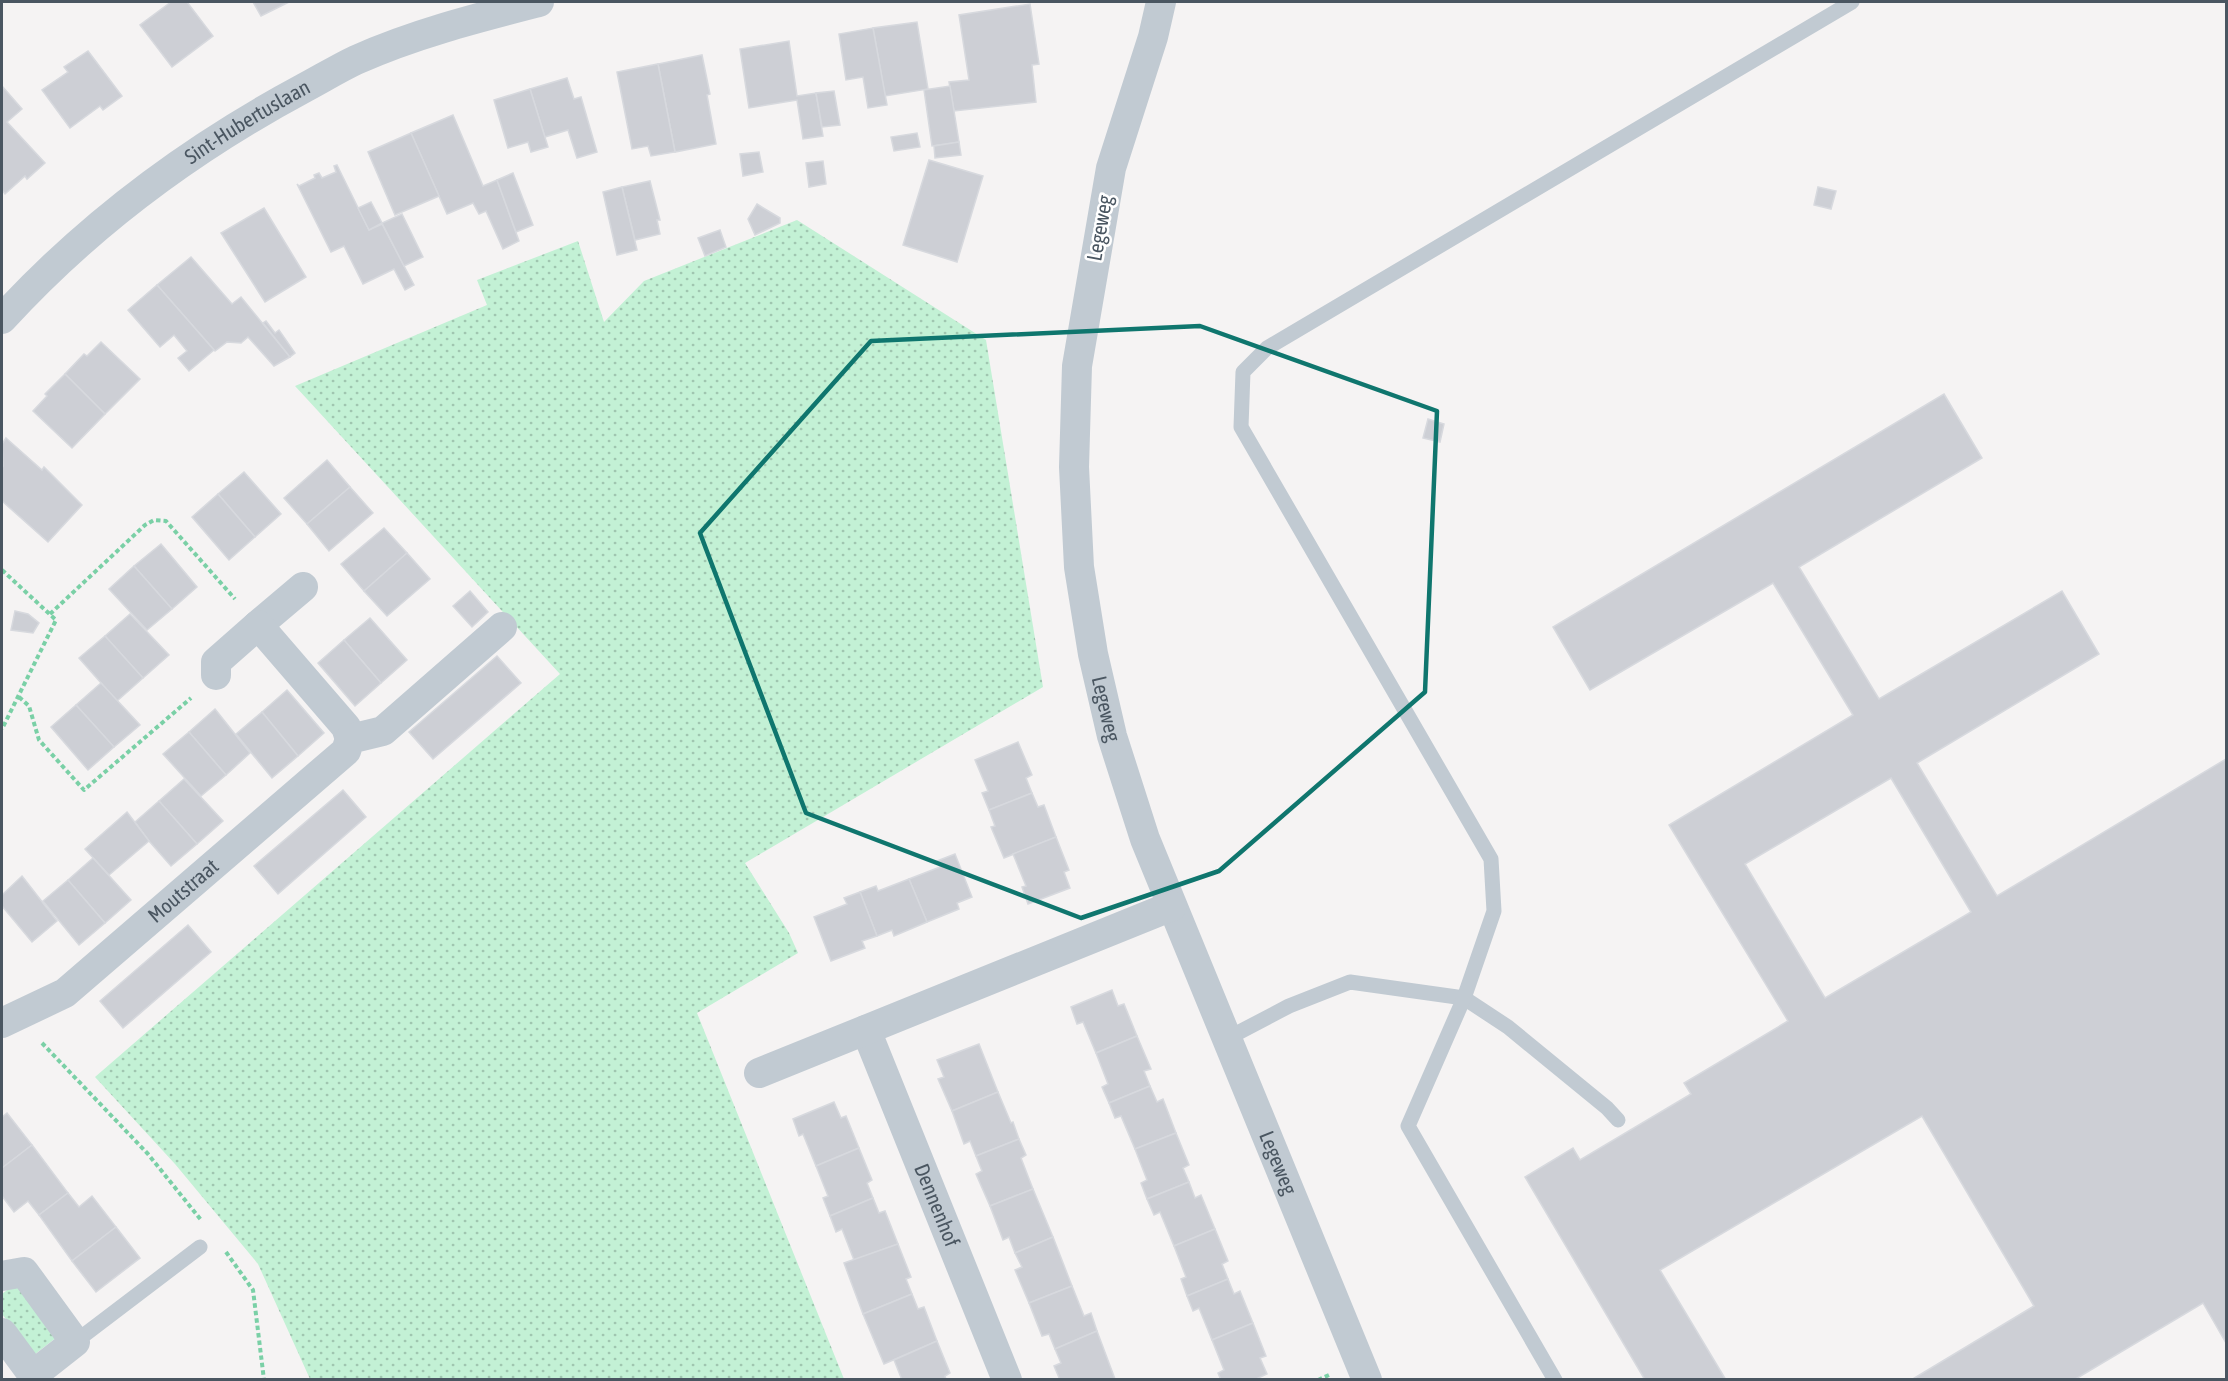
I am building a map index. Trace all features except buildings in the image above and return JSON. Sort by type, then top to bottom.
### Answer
[{"type":"street","name":"Sint-Hubertuslaan","points":[[2,320],[19,300],[113,214],[216,138],[356,60],[414,38],[538,2]]},
{"type":"street","name":"Legeweg","points":[[1161,2],[1153,37],[1110,168],[1077,366],[1074,467],[1079,567],[1093,654],[1115,746],[1145,839],[1367,1380]]},
{"type":"street","points":[[216,675],[216,662],[303,587]]},
{"type":"street","points":[[258,625],[346,728],[350,739],[383,730],[502,627]]},
{"type":"street","name":"Moutstraat","points":[[9,1020],[65,993],[346,751],[350,739]]},
{"type":"street","points":[[759,1073],[1172,906]]},
{"type":"street","name":"Dennenhof","points":[[866,1030],[1007,1380]]},
{"type":"street","points":[[2,1276],[24,1272],[75,1342],[30,1377],[2,1333]]},
{"type":"lane","points":[[1555,1380],[1408,1126],[1464,998],[1494,911],[1491,859],[1241,427],[1243,372],[1267,348],[1852,2]]},
{"type":"lane","points":[[1228,1038],[1288,1006],[1350,982],[1464,998],[1508,1027],[1607,1108],[1618,1120]]},
{"type":"lane","points":[[75,1342],[200,1246]]},
{"type":"path","points":[[50,614],[145,525],[154,520],[166,521],[258,625]]},
{"type":"path","points":[[2,570],[56,620],[2,729]]},
{"type":"path","points":[[19,697],[29,706],[39,740],[84,790],[216,675]]},
{"type":"path","points":[[9,1020],[148,1154],[207,1227]]},
{"type":"path","points":[[221,1245],[254,1290],[264,1380]]},
{"type":"highlighted area","points":[[1200,326],[1437,411],[1425,692],[1219,871],[1081,918],[806,813],[700,533],[871,341]]},
{"type":"green space","points":[[797,220],[986,340],[1043,687],[745,863],[789,933],[798,953],[697,1013],[844,1379],[310,1379],[258,1264],[175,1164],[95,1077],[560,674],[295,386],[487,305],[477,280],[578,241],[604,322],[644,281]]},
{"type":"green space","points":[[16,1283],[57,1337],[34,1355],[2,1314],[2,1294]]}]
